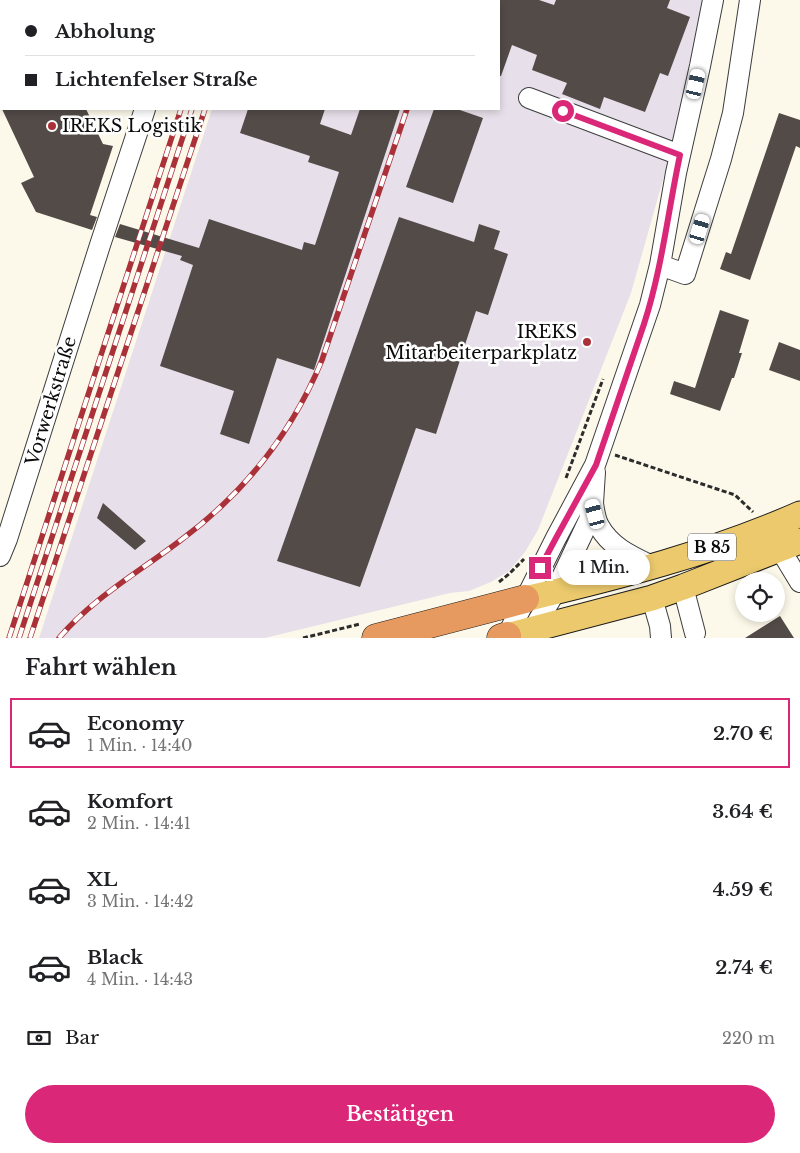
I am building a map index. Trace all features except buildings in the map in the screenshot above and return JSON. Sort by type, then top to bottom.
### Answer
[{"type":"highway","name":"B 85","points":[[368,631],[525,599]]},
{"type":"main road","name":"B 85","points":[[515,636],[652,598],[683,587],[783,539],[800,514]]},
{"type":"main road","name":"B 85","points":[[525,599],[654,567],[783,539]]},
{"type":"street","points":[[515,636],[525,599],[598,457],[650,305],[660,265],[680,155],[713,0]]},
{"type":"street","points":[[660,265],[685,274],[721,159],[733,113],[750,0]]},
{"type":"street","points":[[529,98],[680,155]]},
{"type":"street","name":"Vorwerkstraße","points":[[0,556],[145,110]]},
{"type":"street","points":[[515,636],[555,592],[589,520],[593,503],[598,457]]},
{"type":"street","points":[[593,503],[598,524],[609,541],[624,552],[654,567]]},
{"type":"street","points":[[783,539],[800,582]]},
{"type":"street","points":[[683,587],[695,633]]},
{"type":"street","points":[[652,598],[660,626],[661,638]]},
{"type":"path","points":[[564,481],[604,376]]},
{"type":"path","points":[[598,457],[735,495],[783,539]]},
{"type":"path","points":[[498,583],[526,556]]},
{"type":"path","points":[[303,638],[368,631]]},
{"type":"shaded area","points":[[500,0],[703,0],[681,116],[631,293],[538,530],[525,552],[509,571],[491,582],[469,591],[450,593],[265,638],[39,638],[212,110],[500,110]]},
{"type":"railway","points":[[9,638],[181,110]]},
{"type":"railway","points":[[19,638],[192,110]]},
{"type":"railway","points":[[30,638],[205,110]]},
{"type":"railway","points":[[59,638],[86,610],[181,540],[225,503],[264,460],[281,437],[310,387],[322,360],[407,110]]},
{"type":"place","name":"IREKS Logistik","points":[[52,126]]},
{"type":"place","name":"IREKS Mitarbeiterparkplatz","points":[[587,342]]},
{"type":"route","points":[[540,568],[596,465],[644,324],[660,265],[680,155],[563,111]]}]
